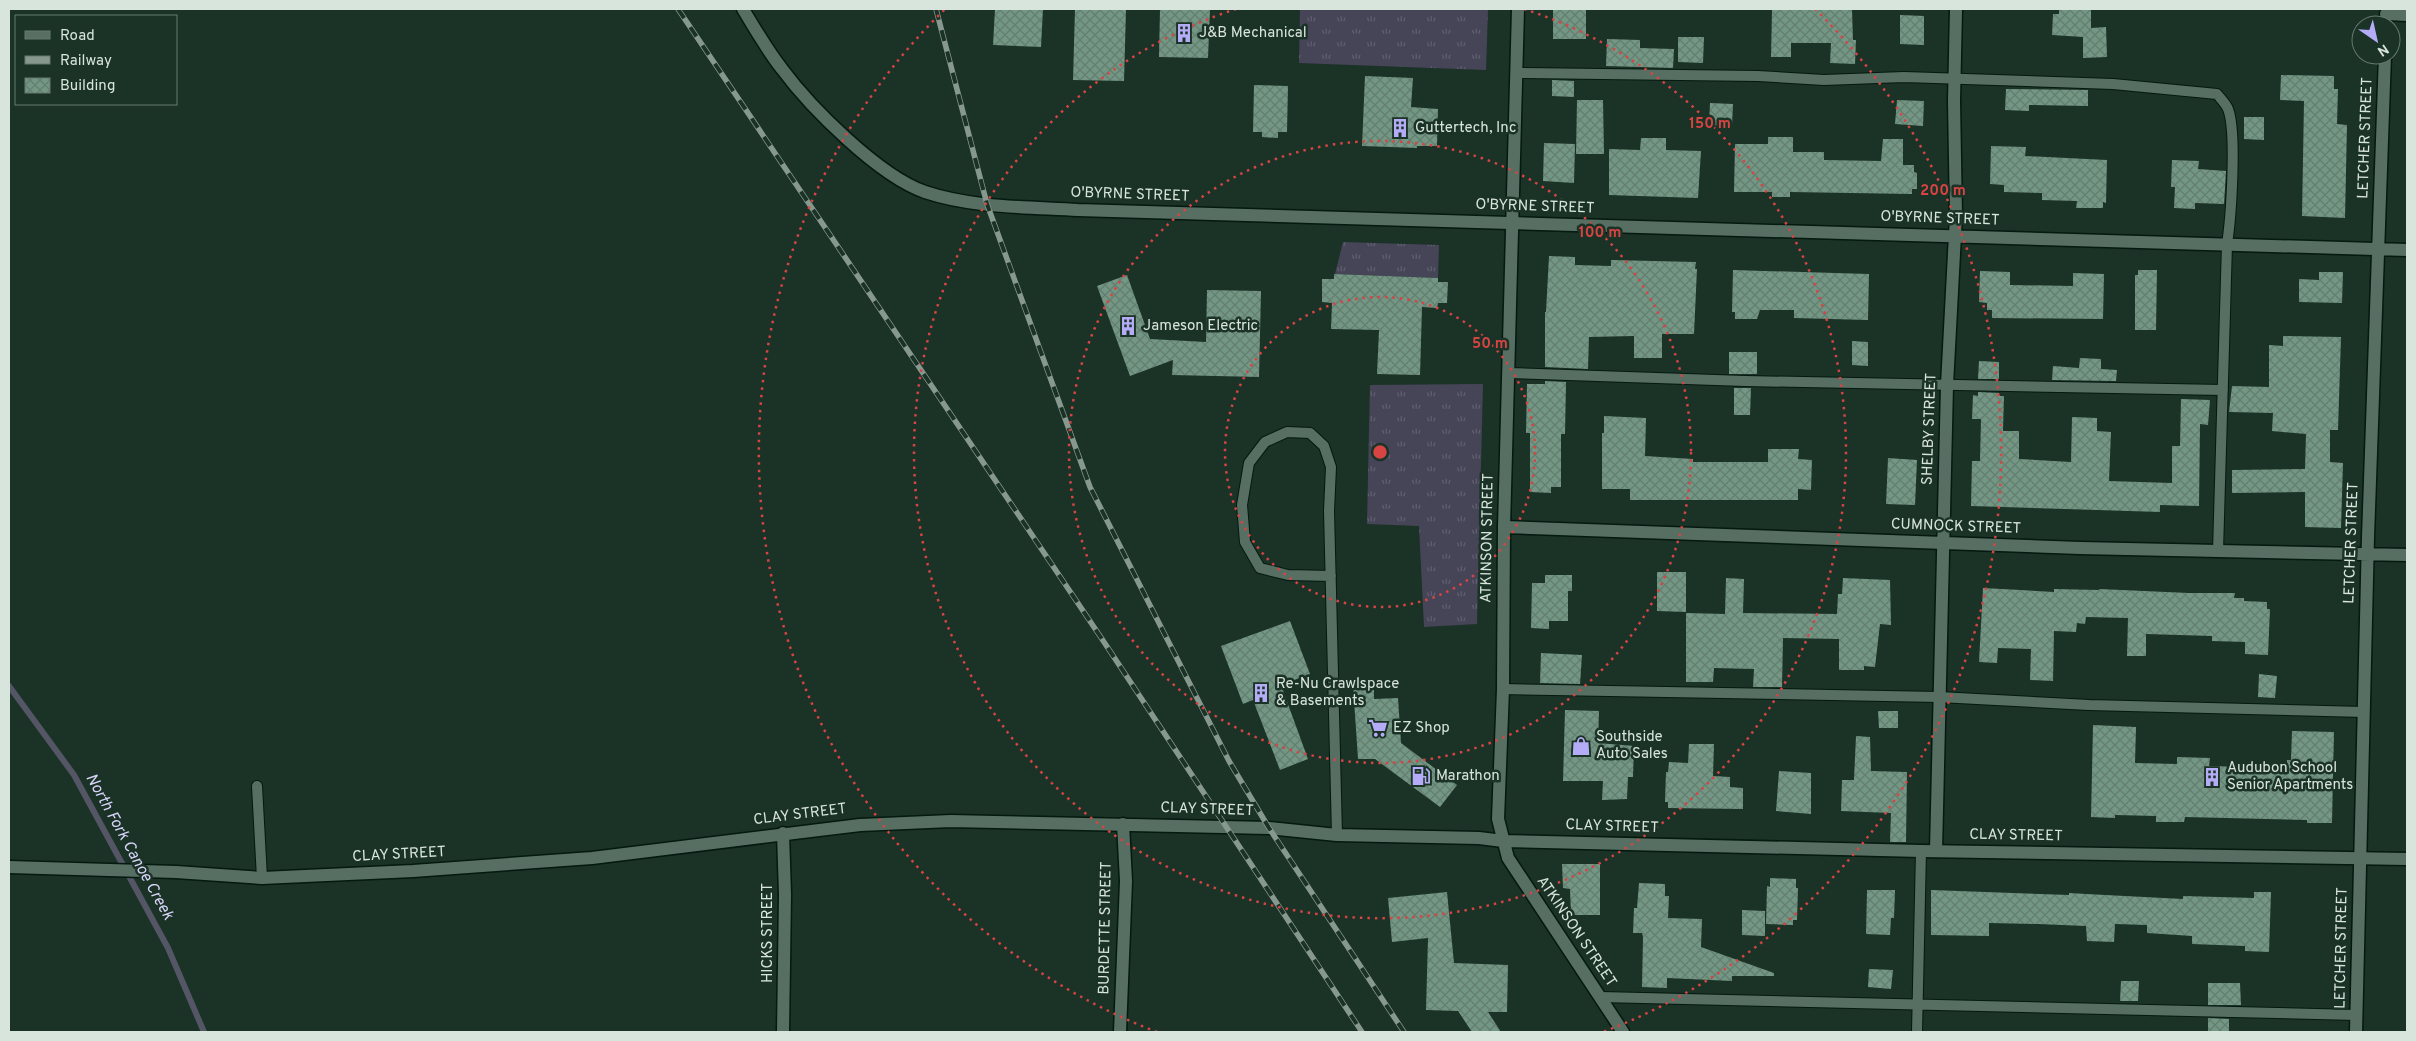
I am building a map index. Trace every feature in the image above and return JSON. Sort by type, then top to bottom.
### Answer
[{"type":"street","name":"O'BYRNE STREET","points":[[743,9],[782,70],[850,141],[878,164],[922,191],[938,196],[987,204],[1078,210],[2407,250]]},
{"type":"street","name":"ATKINSON STREET","points":[[1518,9],[1504,527],[1503,689],[1498,819],[1508,858],[1623,1032]]},
{"type":"street","name":"SHELBY STREET","points":[[1936,851],[1947,385],[1955,236],[1956,9]]},
{"type":"street","name":"LETCHER STREET","points":[[2356,1032],[2368,556],[2385,65]]},
{"type":"street","name":"CUMNOCK STREET","points":[[1504,527],[1943,543],[2407,556]]},
{"type":"street","name":"CLAY STREET","points":[[9,867],[176,872],[262,878],[515,865],[592,858],[860,825],[952,821],[1269,828],[1337,834],[1479,838],[1503,841],[1921,851],[2407,859]]},
{"type":"street","name":"BURDETTE STREET","points":[[1120,1032],[1126,881],[1123,824]]},
{"type":"street","name":"HICKS STREET","points":[[783,833],[785,895],[783,1032]]},
{"type":"lane","points":[[1516,73],[1758,76],[1824,80],[1904,77],[2113,84],[2217,94],[2228,108],[2232,126],[2231,222],[2227,244],[2218,551]]},
{"type":"lane","points":[[1508,373],[1947,385],[2223,390]]},
{"type":"lane","points":[[1331,576],[1288,575],[1260,568],[1245,542],[1242,505],[1248,463],[1265,442],[1288,432],[1310,433],[1324,446],[1331,467],[1329,511],[1331,576],[1337,834]]},
{"type":"lane","points":[[1503,689],[1939,697],[2089,705],[2364,712]]},
{"type":"lane","points":[[257,786],[262,878]]},
{"type":"lane","points":[[1917,1032],[1921,851]]},
{"type":"lane","points":[[1600,997],[2357,1015]]},
{"type":"green space","points":[[1300,9],[1488,9],[1486,70],[1299,63]]},
{"type":"green space","points":[[1343,242],[1439,245],[1438,278],[1335,274]]},
{"type":"green space","points":[[1483,384],[1477,624],[1424,627],[1419,526],[1367,524],[1370,385]]},
{"type":"building","points":[[995,9],[1043,9],[1041,47],[993,45]]},
{"type":"building","points":[[1075,9],[1126,9],[1124,81],[1073,80]]},
{"type":"building","name":"J&B Mechanical","points":[[1160,9],[1210,9],[1208,58],[1159,57]]},
{"type":"building","points":[[1553,9],[1586,9],[1586,39],[1553,39]]},
{"type":"building","points":[[1772,9],[1852,9],[1853,40],[1856,40],[1855,64],[1830,63],[1831,43],[1791,43],[1791,57],[1771,57]]},
{"type":"building","points":[[2059,9],[2091,9],[2091,28],[2106,27],[2107,57],[2083,58],[2083,37],[2052,35],[2053,14],[2059,14]]},
{"type":"building","points":[[1900,15],[1924,16],[1924,45],[1900,44]]},
{"type":"building","points":[[1678,37],[1704,37],[1703,63],[1678,62]]},
{"type":"building","points":[[1607,39],[1640,40],[1640,48],[1674,49],[1673,68],[1606,66]]},
{"type":"building","points":[[2281,75],[2334,76],[2334,89],[2338,89],[2337,124],[2347,125],[2345,218],[2302,216],[2304,101],[2280,100]]},
{"type":"building","name":"Guttertech, Inc","points":[[1365,76],[1413,78],[1411,107],[1438,109],[1437,146],[1417,146],[1417,148],[1362,146]]},
{"type":"building","points":[[1552,80],[1574,81],[1574,97],[1552,96]]},
{"type":"building","points":[[1254,85],[1288,86],[1287,132],[1278,132],[1278,138],[1262,137],[1262,132],[1253,132]]},
{"type":"building","points":[[2006,89],[2088,90],[2088,106],[2029,105],[2029,111],[2005,110]]},
{"type":"building","points":[[1577,100],[1603,100],[1604,154],[1576,154]]},
{"type":"building","points":[[1897,100],[1924,101],[1923,126],[1895,124]]},
{"type":"building","points":[[1710,103],[1733,104],[1732,126],[1709,125]]},
{"type":"building","points":[[2244,117],[2264,117],[2264,140],[2244,139]]},
{"type":"building","points":[[1768,137],[1793,137],[1793,152],[1824,152],[1824,160],[1881,161],[1883,139],[1903,139],[1903,165],[1914,165],[1914,172],[1917,173],[1917,189],[1912,189],[1912,194],[1790,192],[1790,197],[1772,197],[1772,192],[1734,192],[1735,144],[1768,144]]},
{"type":"building","points":[[1641,138],[1666,138],[1666,150],[1701,151],[1698,198],[1609,195],[1609,149],[1640,150]]},
{"type":"building","points":[[1544,143],[1575,144],[1574,183],[1543,181]]},
{"type":"building","points":[[1991,146],[2026,147],[2025,156],[2107,160],[2106,203],[2103,202],[2103,208],[2076,208],[2077,201],[2042,200],[2042,193],[2004,192],[2004,185],[1990,184]]},
{"type":"building","points":[[2172,160],[2199,161],[2198,169],[2226,171],[2224,204],[2195,203],[2195,209],[2174,208],[2175,187],[2171,187]]},
{"type":"building","points":[[1549,256],[1575,257],[1575,265],[1611,266],[1611,260],[1696,262],[1694,334],[1662,334],[1662,358],[1634,358],[1634,336],[1589,337],[1588,369],[1545,367],[1545,312]]},
{"type":"building","points":[[1733,270],[1869,274],[1868,320],[1794,318],[1794,310],[1760,310],[1757,319],[1735,319],[1735,312],[1732,312]]},
{"type":"building","points":[[2138,270],[2157,270],[2156,330],[2135,330],[2135,275],[2138,275]]},
{"type":"building","points":[[1980,271],[2010,272],[2010,285],[2073,286],[2073,273],[2104,274],[2103,319],[1992,318],[1992,310],[1987,310],[1987,303],[1979,302]]},
{"type":"building","points":[[2319,272],[2343,272],[2342,303],[2299,302],[2299,279],[2319,280]]},
{"type":"building","points":[[1334,274],[1438,278],[1438,282],[1448,282],[1447,303],[1438,303],[1437,308],[1422,307],[1420,375],[1377,374],[1379,330],[1331,329],[1332,303],[1322,302],[1322,279],[1334,279]]},
{"type":"building","points":[[1127,275],[1150,339],[1206,342],[1207,290],[1261,291],[1259,377],[1172,375],[1173,360],[1130,376],[1097,286]]},
{"type":"building","points":[[2283,336],[2341,337],[2338,430],[2330,430],[2330,462],[2343,463],[2341,528],[2305,527],[2305,492],[2232,493],[2232,470],[2305,469],[2306,434],[2272,431],[2273,413],[2229,412],[2232,386],[2269,387],[2269,345],[2283,346]]},
{"type":"building","points":[[1852,341],[1868,342],[1868,366],[1852,365]]},
{"type":"building","points":[[1729,352],[1757,352],[1757,374],[1729,374]]},
{"type":"building","points":[[2080,358],[2101,359],[2101,369],[2117,370],[2116,381],[2052,380],[2053,366],[2079,368]]},
{"type":"building","points":[[1979,361],[1999,362],[1999,379],[1978,379]]},
{"type":"building","points":[[1545,381],[1566,382],[1565,434],[1561,434],[1561,487],[1551,487],[1551,493],[1530,492],[1530,433],[1526,433],[1527,384],[1545,384]]},
{"type":"building","points":[[1734,388],[1751,388],[1750,415],[1734,415]]},
{"type":"building","points":[[1978,392],[1999,393],[1999,396],[2004,396],[2003,431],[2019,431],[2019,459],[2071,462],[2072,417],[2097,418],[2097,431],[2111,432],[2109,481],[2172,483],[2172,446],[2180,446],[2181,399],[2210,400],[2208,425],[2200,424],[2199,506],[2160,505],[2160,512],[1971,506],[1972,461],[1980,461],[1981,419],[1972,419],[1973,395],[1978,396]]},
{"type":"building","points":[[1604,416],[1646,418],[1645,456],[1693,459],[1693,462],[1768,462],[1768,449],[1799,449],[1798,459],[1812,460],[1811,490],[1798,489],[1798,500],[1630,500],[1630,489],[1602,489],[1602,433],[1604,433]]},
{"type":"building","points":[[1888,458],[1917,460],[1915,505],[1886,504]]},
{"type":"building","points":[[1657,572],[1686,572],[1686,612],[1657,611]]},
{"type":"building","points":[[1545,575],[1572,575],[1572,591],[1568,591],[1568,621],[1549,621],[1549,629],[1531,628],[1532,583],[1545,583]]},
{"type":"building","points":[[1726,578],[1744,579],[1743,613],[1837,614],[1838,594],[1842,594],[1843,578],[1890,580],[1891,625],[1880,624],[1875,667],[1864,666],[1864,670],[1839,670],[1839,639],[1783,638],[1782,687],[1753,687],[1754,669],[1714,668],[1713,682],[1686,682],[1686,613],[1725,614]]},
{"type":"building","points":[[1983,588],[2054,592],[2054,589],[2099,589],[2235,593],[2234,598],[2244,598],[2244,601],[2267,602],[2267,609],[2270,609],[2268,655],[2245,654],[2245,642],[2212,641],[2212,636],[2146,634],[2146,656],[2127,656],[2128,618],[2086,617],[2085,624],[2077,623],[2076,632],[2054,631],[2053,681],[2030,680],[2031,649],[1998,648],[1997,663],[1979,662]]},
{"type":"building","name":"Re-Nu Crawlspace & Basements","points":[[1290,621],[1310,674],[1281,685],[1308,759],[1280,770],[1253,700],[1243,704],[1221,646]]},
{"type":"building","points":[[1541,653],[1582,655],[1580,684],[1540,683]]},
{"type":"building","points":[[2259,674],[2277,676],[2275,698],[2258,697]]},
{"type":"building","name":"EZ Shop","points":[[1374,684],[1374,699],[1398,698],[1401,743],[1457,785],[1440,807],[1375,759],[1358,759],[1353,685]]},
{"type":"building","points":[[1565,710],[1599,711],[1598,743],[1634,746],[1633,777],[1628,777],[1627,799],[1602,800],[1603,781],[1563,781]]},
{"type":"building","points":[[1878,711],[1898,711],[1898,728],[1879,728]]},
{"type":"building","name":"Audubon School Senior Apartments","points":[[2093,725],[2136,727],[2135,763],[2177,764],[2177,757],[2210,758],[2209,766],[2287,768],[2287,760],[2291,760],[2292,731],[2334,732],[2332,823],[2307,823],[2307,820],[2185,817],[2184,822],[2156,822],[2156,816],[2115,815],[2115,818],[2091,817]]},
{"type":"building","points":[[1856,736],[1870,737],[1871,771],[1907,772],[1906,842],[1890,842],[1891,813],[1841,811],[1842,780],[1854,780]]},
{"type":"building","points":[[1689,744],[1714,744],[1713,776],[1730,777],[1730,787],[1743,788],[1743,809],[1668,808],[1668,802],[1665,802],[1666,772],[1668,772],[1669,762],[1688,763]]},
{"type":"building","points":[[1779,771],[1811,773],[1811,814],[1776,811]]},
{"type":"building","points":[[1562,864],[1600,864],[1600,915],[1571,915],[1570,889],[1563,888]]},
{"type":"building","points":[[1770,878],[1796,879],[1796,888],[1798,888],[1797,920],[1793,920],[1793,925],[1766,924],[1767,886],[1770,887]]},
{"type":"building","points":[[1639,883],[1665,884],[1665,896],[1669,896],[1668,918],[1702,919],[1701,947],[1774,973],[1774,976],[1732,976],[1732,981],[1667,978],[1667,988],[1642,987],[1643,937],[1642,933],[1633,933],[1634,908],[1637,908]]},
{"type":"building","points":[[1867,890],[1895,890],[1894,918],[1891,918],[1890,935],[1866,934]]},
{"type":"building","points":[[1931,890],[2069,895],[2069,893],[2183,899],[2183,896],[2254,898],[2254,892],[2271,892],[2269,952],[2245,951],[2245,946],[2192,944],[2192,936],[2147,933],[2147,925],[2115,924],[2114,942],[2087,941],[2086,926],[2038,924],[1989,923],[1989,936],[1931,935]]},
{"type":"building","points":[[1447,892],[1454,963],[1508,965],[1507,1012],[1488,1012],[1501,1032],[1472,1032],[1458,1011],[1426,1010],[1428,938],[1392,942],[1388,898]]},
{"type":"building","points":[[1742,910],[1765,911],[1765,936],[1742,935]]},
{"type":"building","points":[[1869,969],[1893,970],[1891,989],[1868,987]]},
{"type":"building","points":[[2121,981],[2139,981],[2138,1001],[2120,1001]]},
{"type":"building","points":[[2208,983],[2240,983],[2241,1005],[2208,1005]]},
{"type":"building","points":[[2208,1018],[2229,1019],[2229,1032],[2208,1032]]},
{"type":"waterway","name":"North Fork Canoe Creek","points":[[9,686],[74,775],[168,948],[204,1032]]},
{"type":"railway","points":[[678,9],[1100,636],[1362,1032]]},
{"type":"railway","points":[[936,9],[987,204],[1090,487],[1229,761],[1269,828],[1404,1032]]},
{"type":"place","name":"J&B Mechanical","points":[[1184,33]]},
{"type":"place","name":"Guttertech, Inc","points":[[1400,128]]},
{"type":"place","name":"Jameson Electric","points":[[1128,326]]},
{"type":"place","name":"Re-Nu Crawlspace & Basements","points":[[1261,693]]},
{"type":"place","name":"EZ Shop","points":[[1378,728]]},
{"type":"place","name":"Southside Auto Sales","points":[[1581,746]]},
{"type":"place","name":"Marathon","points":[[1421,776]]},
{"type":"place","name":"Audubon School Senior Apartments","points":[[2212,777]]}]
